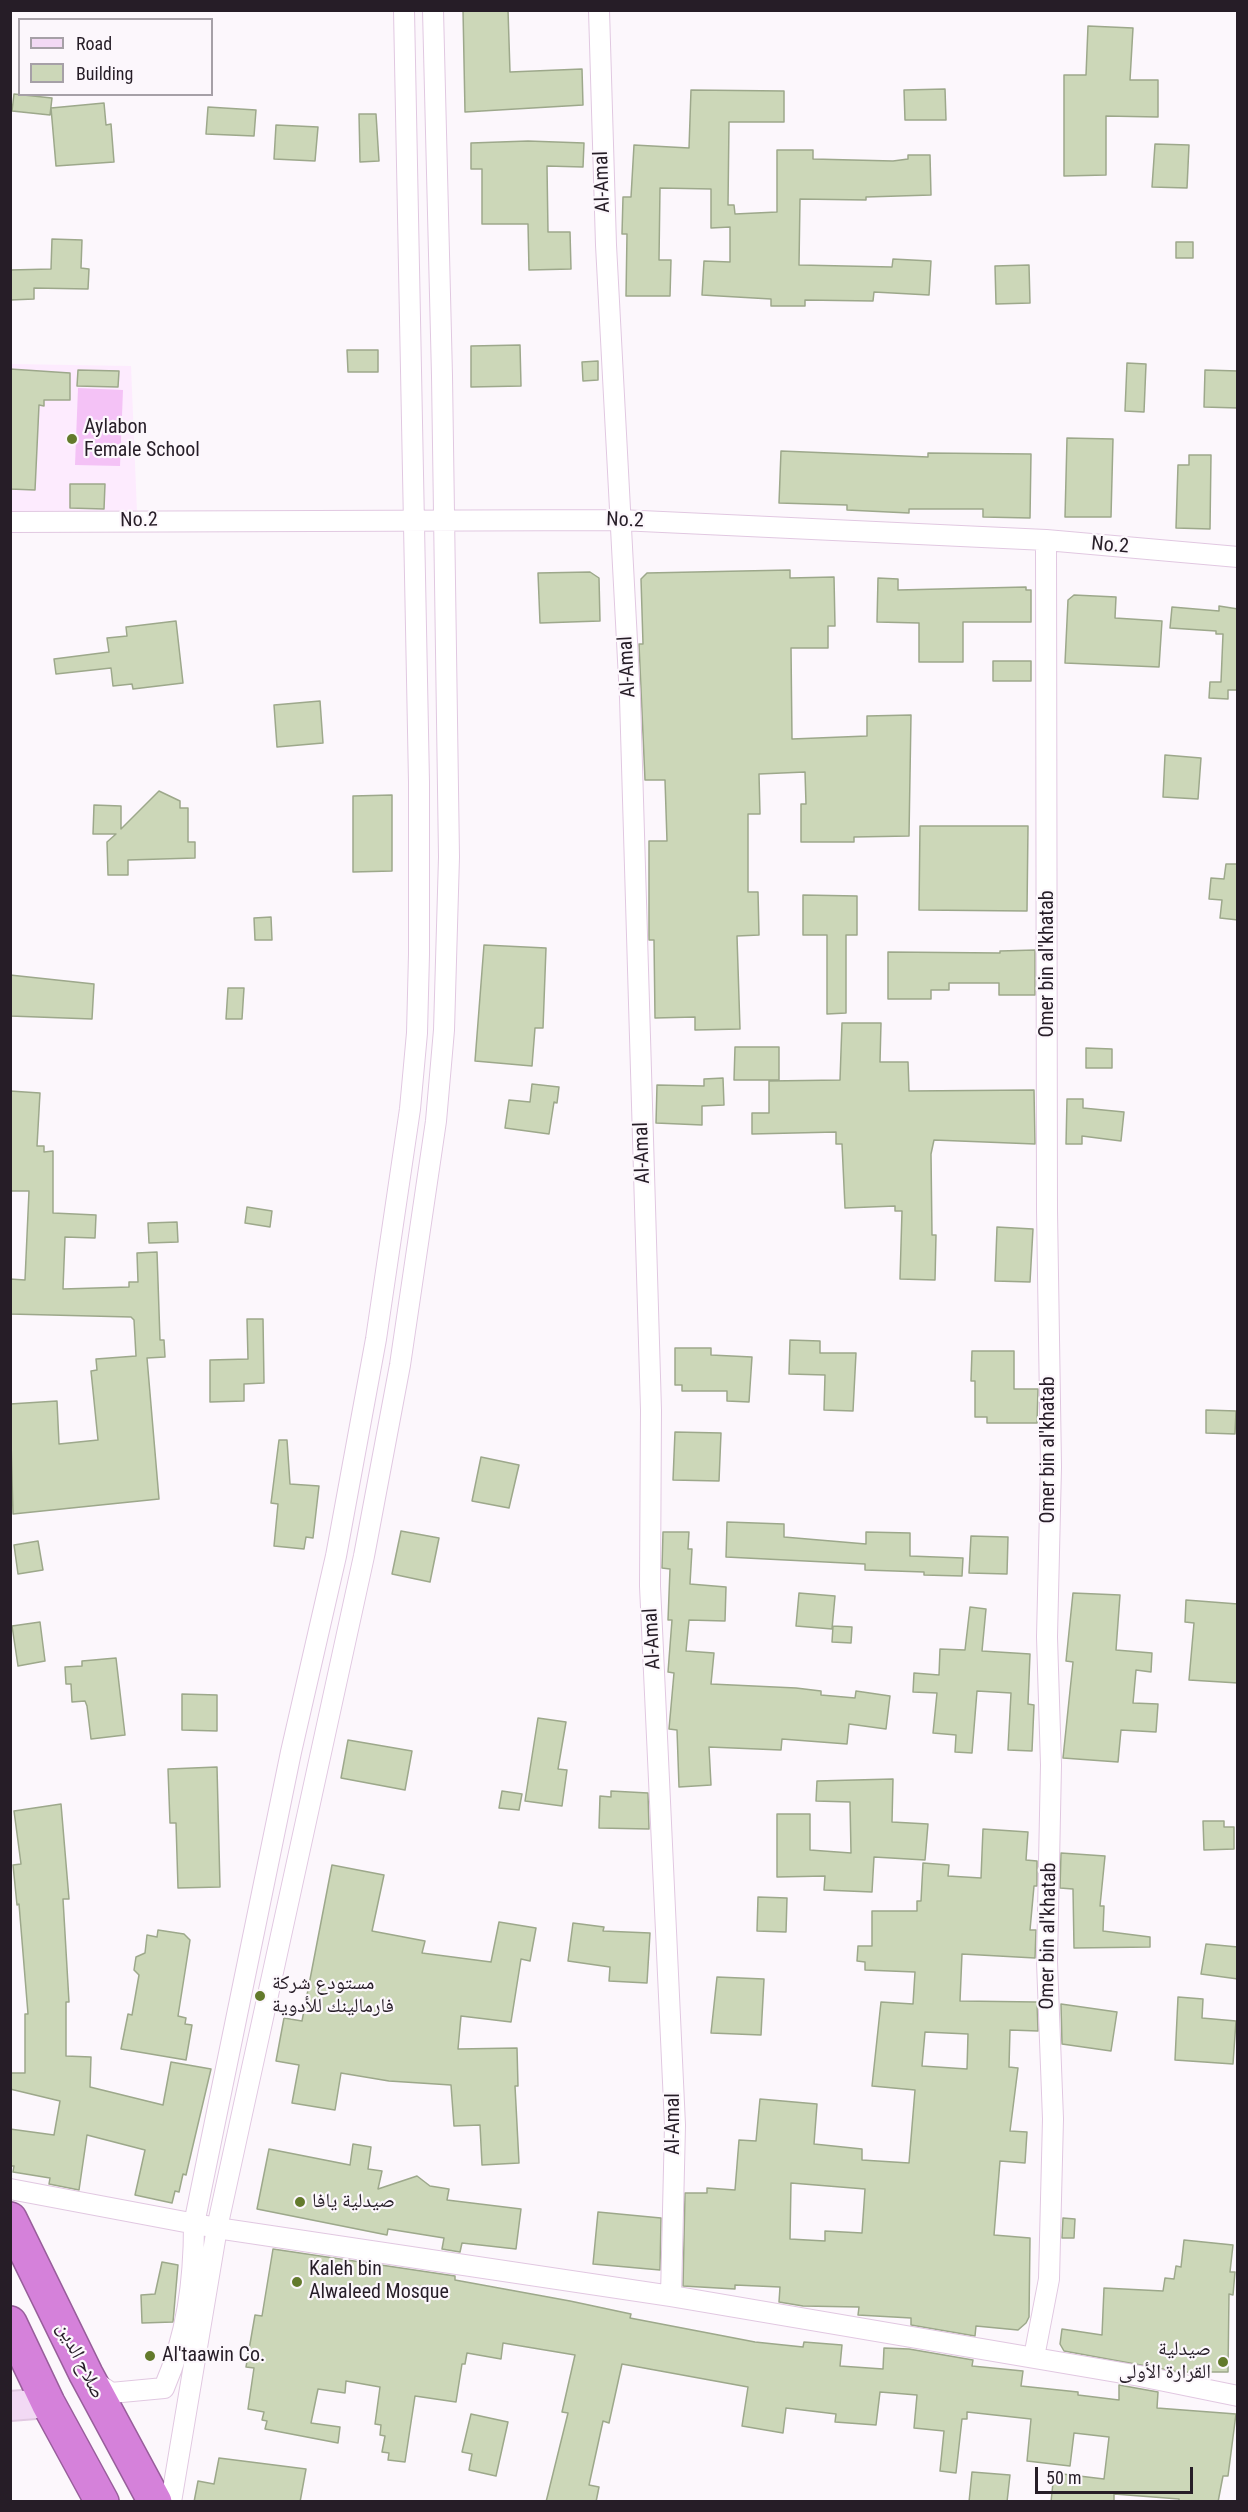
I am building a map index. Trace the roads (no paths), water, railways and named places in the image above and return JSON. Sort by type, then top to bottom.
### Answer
[{"type":"highway","name":"صلاح الدين","points":[[10,2219],[86,2374],[154,2502]]},
{"type":"highway","points":[[10,2323],[48,2403],[102,2502]]},
{"type":"main road","points":[[10,2406],[48,2403]]},
{"type":"street","points":[[86,2374],[111,2393],[164,2388],[179,2354],[194,2270],[194,2224],[291,1752],[336,1556],[376,1339],[410,1109],[417,1033],[419,954],[414,520],[404,10]]},
{"type":"street","points":[[171,2502],[217,2228],[364,1556],[400,1365],[425,1211],[444,1030],[448,892],[444,519],[433,10]]},
{"type":"street","name":"Al-Amal","points":[[599,10],[606,245],[630,698],[650,1376],[650,1586],[675,2125],[671,2296]]},
{"type":"street","name":"No.2","points":[[10,522],[620,520],[1046,540],[1238,557]]},
{"type":"street","name":"Omer bin al'khatab","points":[[1034,2357],[1049,2279],[1053,2120],[1047,1962],[1051,1765],[1047,1637],[1051,1467],[1047,1210],[1046,540]]},
{"type":"street","points":[[10,2189],[217,2228],[671,2296],[1034,2357],[1238,2396]]},
{"type":"place","name":"Aylabon Female School","points":[[72,439]]},
{"type":"place","name":"مستودع شركة فارمالينك للأدوية","points":[[260,1996]]},
{"type":"place","name":"صيدلية يافا","points":[[300,2202]]},
{"type":"place","name":"Kaleh bin Alwaleed Mosque","points":[[297,2282]]},
{"type":"place","name":"Al'taawin Co.","points":[[150,2356]]},
{"type":"place","name":"صيدلية القرارة الأولى","points":[[1223,2362]]}]
